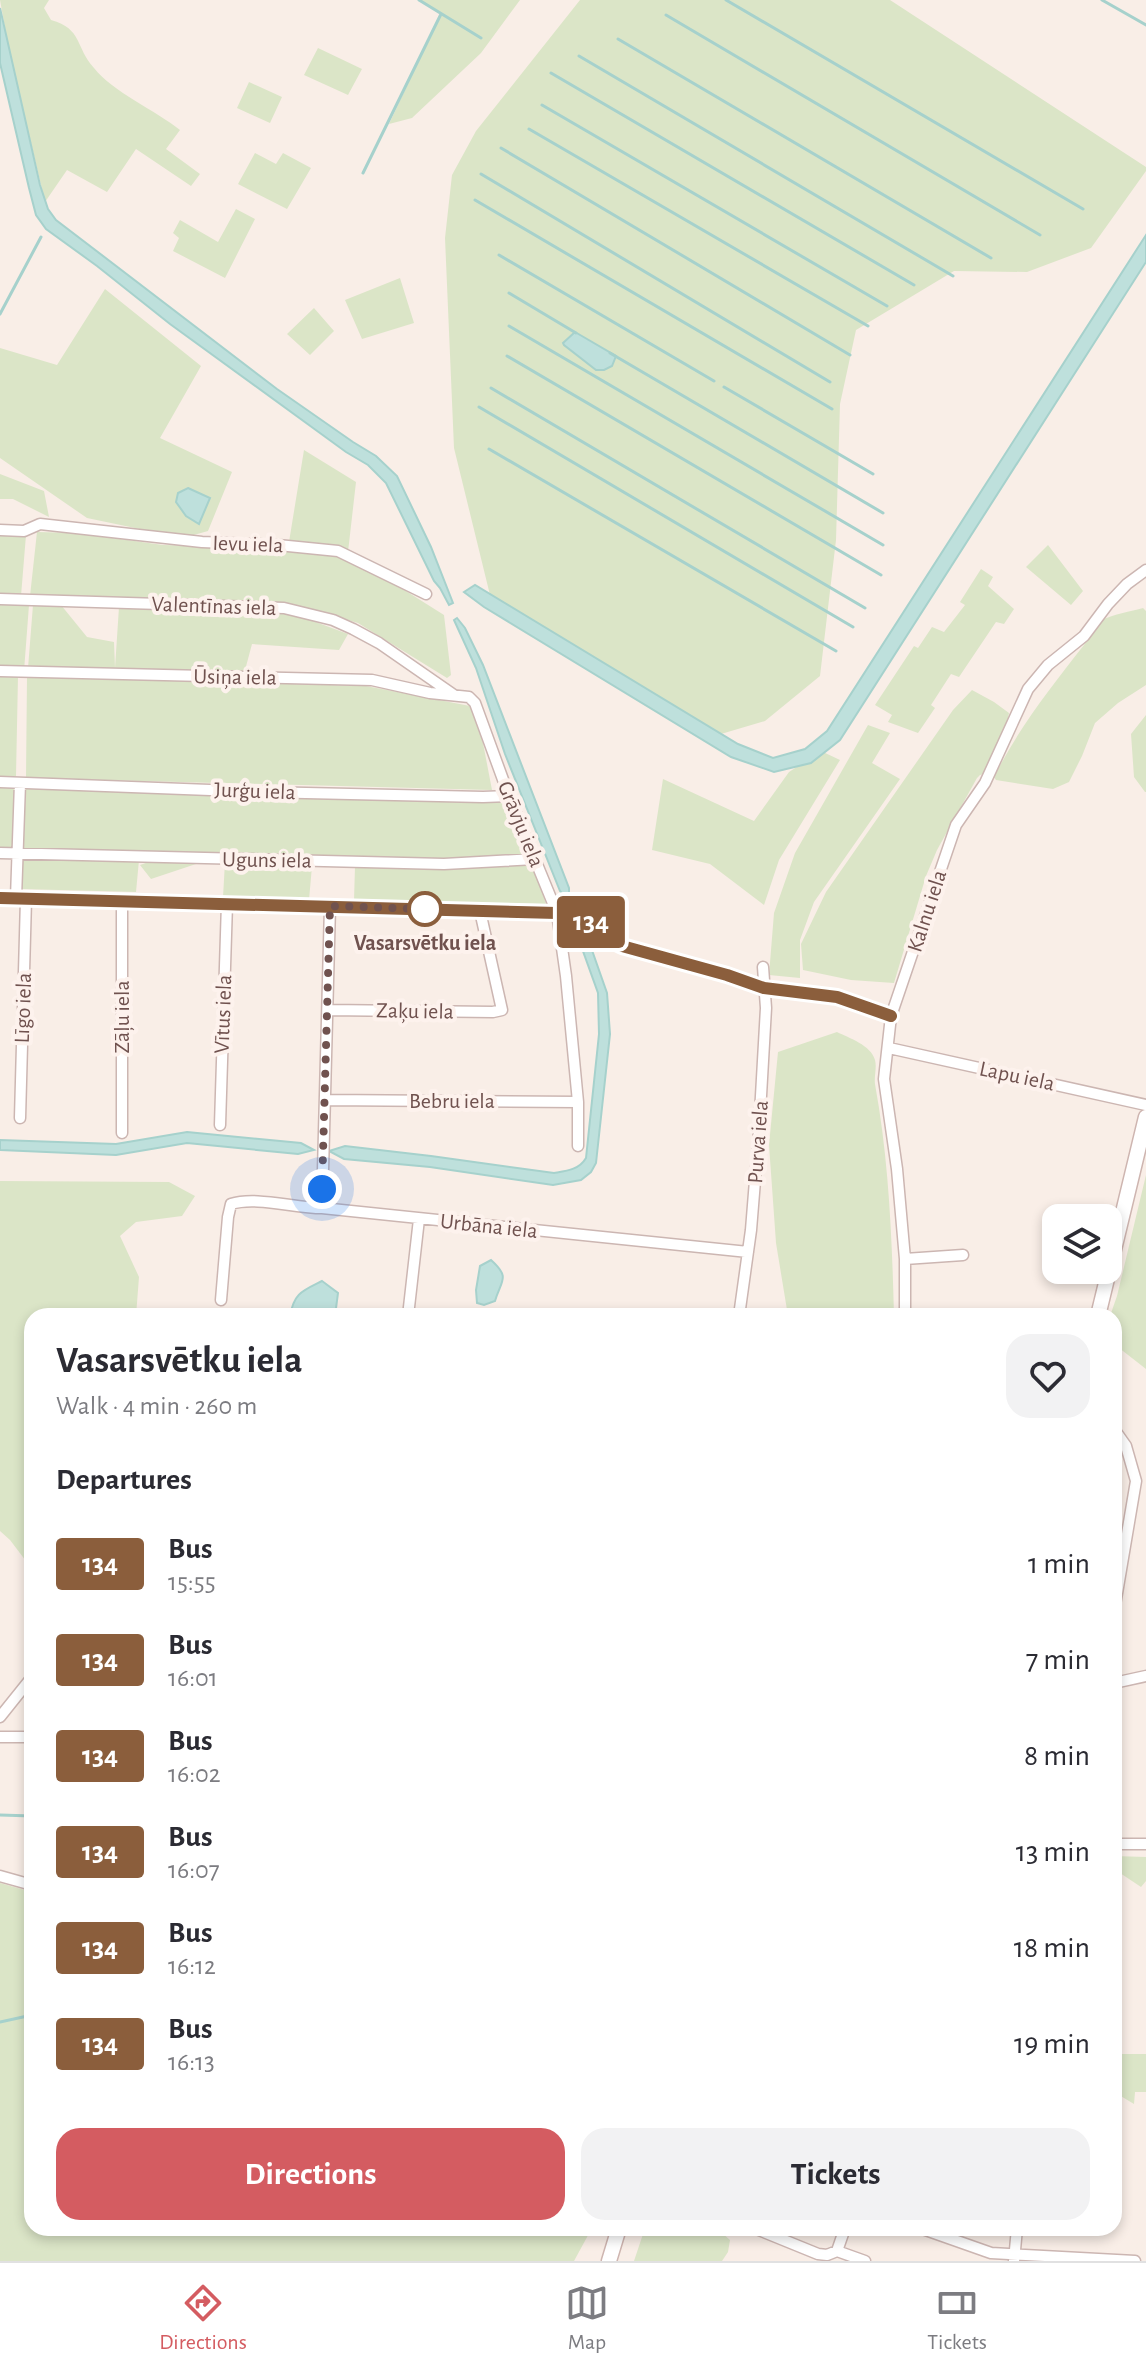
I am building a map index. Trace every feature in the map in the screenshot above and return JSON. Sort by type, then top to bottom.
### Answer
[{"type":"main road","points":[[1100,1308],[1146,1117]]},
{"type":"main road","points":[[609,2261],[617,2236]]},
{"type":"street","name":"Ievu iela","points":[[0,530],[24,531],[40,524],[202,542],[338,551],[426,594]]},
{"type":"street","name":"Kalnu iela","points":[[905,1308],[905,1259],[897,1169],[885,1089],[891,1016],[956,825],[985,783],[1028,689],[1048,665],[1084,636],[1127,584],[1146,570]]},
{"type":"street","name":"Valentīnas iela","points":[[0,599],[284,608],[333,620],[353,629],[379,643],[454,695]]},
{"type":"street","name":"Ūsiņa iela","points":[[0,671],[372,680],[430,693],[469,697]]},
{"type":"street","name":"Grāvju iela","points":[[469,697],[475,703],[557,913],[578,1102],[578,1146]]},
{"type":"street","name":"Jurģu iela","points":[[0,782],[262,792],[509,796]]},
{"type":"street","name":"Līgo iela","points":[[20,783],[17,853],[21,899],[20,1118]]},
{"type":"street","name":"Uguns iela","points":[[0,853],[444,864],[535,859]]},
{"type":"street","points":[[0,898],[557,913],[584,917],[610,940],[622,946],[764,988],[837,997],[891,1016]]},
{"type":"street","name":"Zāļu iela","points":[[122,901],[122,1133]]},
{"type":"street","name":"Vītus iela","points":[[220,1125],[227,903]]},
{"type":"street","points":[[322,1208],[330,906]]},
{"type":"street","name":"Zaķu iela","points":[[328,1010],[502,1010],[480,911]]},
{"type":"street","name":"Purva iela","points":[[740,1308],[759,1126],[766,1008],[763,967]]},
{"type":"street","name":"Lapu iela","points":[[889,1048],[1146,1105]]},
{"type":"street","name":"Bebru iela","points":[[326,1100],[578,1102]]},
{"type":"street","name":"Urbāna iela","points":[[221,1300],[228,1217],[231,1204],[243,1200],[748,1252]]},
{"type":"street","points":[[409,1308],[419,1219]]},
{"type":"street","points":[[905,1259],[963,1255]]},
{"type":"street","points":[[1122,1440],[1136,1481],[1122,1564]]},
{"type":"street","points":[[1122,1681],[1146,1676]]},
{"type":"street","points":[[0,1717],[24,1687]]},
{"type":"street","points":[[0,1737],[24,1737]]},
{"type":"street","points":[[1122,1844],[1146,1844]]},
{"type":"street","points":[[0,1876],[24,1883]]},
{"type":"street","points":[[774,2236],[818,2254],[837,2251],[865,2261]]},
{"type":"street","points":[[837,2251],[842,2236]]},
{"type":"street","points":[[943,2236],[1014,2258],[1135,2261]]},
{"type":"street","points":[[1014,2258],[1016,2236]]},
{"type":"green space","points":[[0,0],[49,0],[44,8],[51,20],[69,28],[102,77],[180,130],[166,149],[200,174],[191,186],[136,149],[107,192],[67,170],[45,202]]},
{"type":"green space","points":[[419,0],[520,0],[481,53],[412,118],[389,124],[441,14]]},
{"type":"green space","points":[[580,0],[890,0],[1146,167],[1091,248],[1027,272],[954,271],[856,330],[840,404],[836,540],[820,676],[765,721],[721,734],[490,595],[454,448],[445,238],[452,175],[476,131]]},
{"type":"green space","points":[[318,48],[362,69],[348,95],[304,75]]},
{"type":"green space","points":[[249,82],[282,97],[270,123],[237,108]]},
{"type":"green space","points":[[255,153],[276,164],[283,153],[311,168],[287,209],[238,184]]},
{"type":"green space","points":[[236,209],[255,219],[225,278],[173,251],[179,238],[173,233],[180,220],[218,242]]},
{"type":"green space","points":[[400,278],[414,323],[362,339],[345,300]]},
{"type":"green space","points":[[105,289],[201,366],[160,438],[232,472],[208,531],[183,538],[87,518],[0,458],[0,348],[57,365]]},
{"type":"green space","points":[[314,308],[334,331],[310,355],[287,334]]},
{"type":"green space","points":[[304,450],[356,482],[348,552],[289,542]]},
{"type":"green space","points":[[0,474],[44,491],[49,517],[13,499],[0,499]]},
{"type":"green space","points":[[37,532],[77,533],[163,545],[250,547],[342,555],[444,615],[451,675],[447,678],[358,623],[297,605],[30,596]]},
{"type":"green space","points":[[0,534],[26,535],[21,596],[0,595]]},
{"type":"green space","points":[[1048,545],[1083,591],[1071,605],[1026,567]]},
{"type":"green space","points":[[981,569],[993,577],[988,586],[1014,609],[1004,624],[996,622],[959,677],[951,674],[931,705],[935,708],[918,733],[888,722],[892,715],[875,705],[914,646],[918,648],[932,627],[944,632],[965,605],[960,602]]},
{"type":"green space","points":[[0,604],[29,605],[24,671],[0,669]]},
{"type":"green space","points":[[33,605],[61,605],[87,637],[114,642],[115,668],[119,607],[294,614],[348,634],[339,650],[252,644],[244,674],[28,668]]},
{"type":"green space","points":[[1143,608],[1146,611],[1146,685],[1095,723],[1069,782],[1053,789],[996,780],[994,777],[1003,759],[1024,725],[1097,625],[1106,618]]},
{"type":"green space","points":[[0,675],[18,676],[16,776],[0,776]]},
{"type":"green space","points":[[27,677],[366,686],[470,706],[483,743],[492,790],[26,778]]},
{"type":"green space","points":[[972,690],[1009,713],[1004,739],[987,773],[977,778],[937,850],[926,876],[894,983],[851,980],[803,970],[801,944],[826,892],[953,710]]},
{"type":"green space","points":[[1146,715],[1145,792],[1134,777],[1131,734]]},
{"type":"green space","points":[[868,725],[890,733],[872,763],[900,779],[814,902],[800,940],[800,978],[769,975],[774,913],[795,853]]},
{"type":"green space","points":[[821,751],[840,760],[779,860],[764,905],[710,864],[652,850],[663,779],[754,821],[789,772]]},
{"type":"green space","points":[[0,787],[15,790],[14,850],[0,849]]},
{"type":"green space","points":[[26,788],[507,801],[524,856],[467,859],[196,852],[196,864],[151,879],[140,865],[170,852],[23,848]]},
{"type":"green space","points":[[22,858],[139,860],[136,892],[20,889]]},
{"type":"green space","points":[[225,862],[312,866],[309,900],[223,897]]},
{"type":"green space","points":[[533,863],[546,904],[354,900],[355,867]]},
{"type":"green space","points":[[837,1032],[864,1046],[873,1055],[889,1200],[894,1308],[787,1308],[776,1243],[769,1145],[778,1052]]},
{"type":"green space","points":[[1146,1175],[1146,1369],[1122,1350],[1122,1308],[1113,1308],[1122,1284]]},
{"type":"green space","points":[[0,1181],[169,1182],[195,1196],[182,1216],[136,1222],[120,1236],[139,1277],[137,1308],[24,1308],[24,1558],[0,1531]]},
{"type":"green space","points":[[1122,1856],[1146,1857],[1146,1881],[1141,1887],[1122,1874]]},
{"type":"green space","points":[[0,1883],[24,1890],[24,2236],[588,2236],[574,2261],[0,2261]]},
{"type":"green space","points":[[1122,2054],[1146,2054],[1146,2092],[1135,2092],[1134,2104],[1122,2097]]},
{"type":"green space","points":[[642,2236],[725,2236],[730,2240],[728,2252],[722,2261],[634,2261]]},
{"type":"water","points":[[0,8],[40,185],[48,209],[56,220],[277,389],[376,456],[397,476],[431,547],[453,603],[449,605],[434,581],[386,483],[368,465],[170,324],[46,229],[36,215],[0,63]]},
{"type":"water","points":[[1146,235],[1146,262],[840,740],[811,763],[774,772],[731,757],[464,592],[475,585],[738,744],[773,758],[805,749],[827,731]]},
{"type":"water","points":[[575,332],[616,356],[612,366],[596,370],[564,345]]},
{"type":"water","points":[[188,488],[210,498],[199,524],[186,516],[176,502],[178,493]]},
{"type":"water","points":[[457,618],[483,665],[569,888],[569,902],[560,891],[505,754],[476,668],[454,620]]},
{"type":"water","points":[[579,929],[587,936],[607,993],[610,1034],[596,1163],[591,1172],[581,1180],[553,1185],[430,1167],[344,1159],[329,1151],[345,1146],[554,1173],[580,1165],[586,1158],[599,1034],[598,993],[579,940]]},
{"type":"water","points":[[187,1132],[301,1143],[314,1150],[298,1154],[187,1143],[116,1155],[0,1150],[0,1140],[116,1144]]},
{"type":"water","points":[[491,1260],[501,1271],[503,1279],[495,1301],[484,1305],[477,1303],[476,1290],[480,1266]]},
{"type":"water","points":[[322,1281],[338,1293],[336,1308],[292,1308],[300,1294]]},
{"type":"waterway","points":[[419,0],[481,38]]},
{"type":"waterway","points":[[726,0],[1083,209]]},
{"type":"waterway","points":[[1102,0],[1146,25]]},
{"type":"waterway","points":[[363,173],[441,14]]},
{"type":"waterway","points":[[666,15],[1040,235]]},
{"type":"waterway","points":[[618,39],[991,258]]},
{"type":"waterway","points":[[579,56],[953,276]]},
{"type":"waterway","points":[[551,73],[914,285]]},
{"type":"waterway","points":[[542,105],[887,306]]},
{"type":"waterway","points":[[529,129],[868,326]]},
{"type":"waterway","points":[[501,148],[850,355]]},
{"type":"waterway","points":[[481,174],[830,382]]},
{"type":"waterway","points":[[475,200],[832,409]]},
{"type":"waterway","points":[[0,314],[41,237]]},
{"type":"waterway","points":[[499,255],[714,381]]},
{"type":"waterway","points":[[509,293],[576,333]]},
{"type":"waterway","points":[[509,326],[883,545]]},
{"type":"waterway","points":[[610,353],[883,513]]},
{"type":"waterway","points":[[507,356],[881,575]]},
{"type":"waterway","points":[[724,387],[873,474]]},
{"type":"waterway","points":[[491,388],[865,608]]},
{"type":"waterway","points":[[479,407],[853,627]]},
{"type":"waterway","points":[[489,449],[836,651]]},
{"type":"waterway","points":[[0,1815],[24,1816]]},
{"type":"waterway","points":[[0,2022],[24,2017]]},
{"type":"bus line","name":"134","points":[[0,898],[557,913],[584,917],[610,940],[622,946],[764,988],[837,997],[891,1016]]},
{"type":"place","name":"Vasarsvētku iela","points":[[425,909]]},
{"type":"route","points":[[322,1189],[330,906],[425,909]]}]
